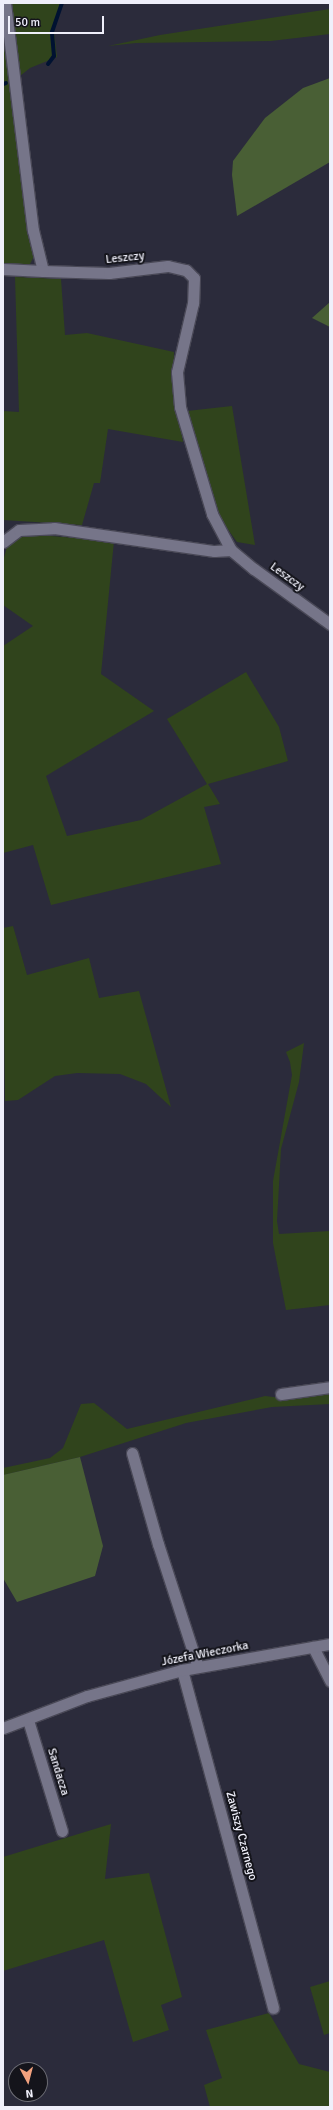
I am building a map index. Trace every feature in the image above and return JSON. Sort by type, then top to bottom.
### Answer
[{"type":"street","points":[[5,3],[33,230],[43,271]]},
{"type":"street","name":"Leszczy","points":[[3,269],[109,273],[168,266],[186,270],[194,278],[193,303],[178,372],[180,407],[212,514],[232,550],[254,570],[330,624]]},
{"type":"street","points":[[3,542],[19,530],[54,528],[214,551],[232,550]]},
{"type":"street","points":[[281,1394],[330,1388]]},
{"type":"street","points":[[132,1453],[158,1544],[198,1667]]},
{"type":"street","name":"Józefa Wieczorka","points":[[28,1720],[87,1696],[182,1670],[330,1644]]},
{"type":"street","points":[[313,1647],[330,1681]]},
{"type":"street","name":"Zawiszy Czarnego","points":[[182,1670],[273,2008]]},
{"type":"street","points":[[3,1728],[28,1720]]},
{"type":"street","name":"Sandacza","points":[[28,1720],[62,1831]]},
{"type":"green space","points":[[11,3],[63,3],[54,31],[57,57],[30,68],[20,76]]},
{"type":"green space","points":[[330,9],[330,34],[271,41],[136,43],[108,46],[160,35]]},
{"type":"green space","points":[[3,25],[34,256],[30,264],[22,266],[3,265]]},
{"type":"green space","points":[[330,78],[330,162],[237,216],[232,175],[233,161],[265,118],[303,88]]},
{"type":"green space","points":[[15,277],[61,279],[65,335],[87,333],[174,352],[173,386],[183,442],[108,429],[100,483],[94,483],[82,525],[3,520],[3,411],[19,412]]},
{"type":"green space","points":[[330,302],[330,327],[312,318]]},
{"type":"green space","points":[[232,406],[255,545],[237,542],[219,517],[187,411]]},
{"type":"green space","points":[[25,534],[114,541],[101,674],[154,711],[46,776],[67,836],[141,820],[207,784],[167,719],[246,672],[279,727],[288,761],[208,784],[220,804],[204,807],[221,864],[51,905],[33,845],[3,853],[3,646],[33,626],[3,605],[3,561],[9,540]]},
{"type":"green space","points":[[13,926],[27,975],[89,958],[99,998],[139,991],[171,1107],[146,1084],[120,1074],[77,1073],[55,1076],[18,1100],[5,1101],[3,928]]},
{"type":"green space","points":[[304,1043],[299,1082],[281,1149],[277,1221],[279,1234],[330,1231],[330,1305],[286,1310],[273,1243],[273,1181],[292,1075],[290,1062],[286,1052]]},
{"type":"green space","points":[[330,1393],[330,1404],[272,1407],[186,1423],[80,1457],[3,1475],[3,1468],[50,1458],[63,1448],[81,1404],[94,1403],[127,1429],[265,1396],[291,1399]]},
{"type":"green space","points":[[80,1457],[103,1546],[95,1576],[17,1602],[3,1578],[3,1475]]},
{"type":"green space","points":[[111,1824],[105,1879],[149,1873],[182,1997],[161,2005],[169,2030],[133,2042],[104,1940],[3,1971],[3,1857]]},
{"type":"green space","points":[[330,1981],[330,2033],[324,2035],[310,1987]]},
{"type":"green space","points":[[269,2013],[299,2064],[330,2072],[330,2107],[210,2107],[204,2085],[222,2078],[206,2030]]},
{"type":"waterway","points":[[48,64],[54,56],[52,32],[62,3]]}]
